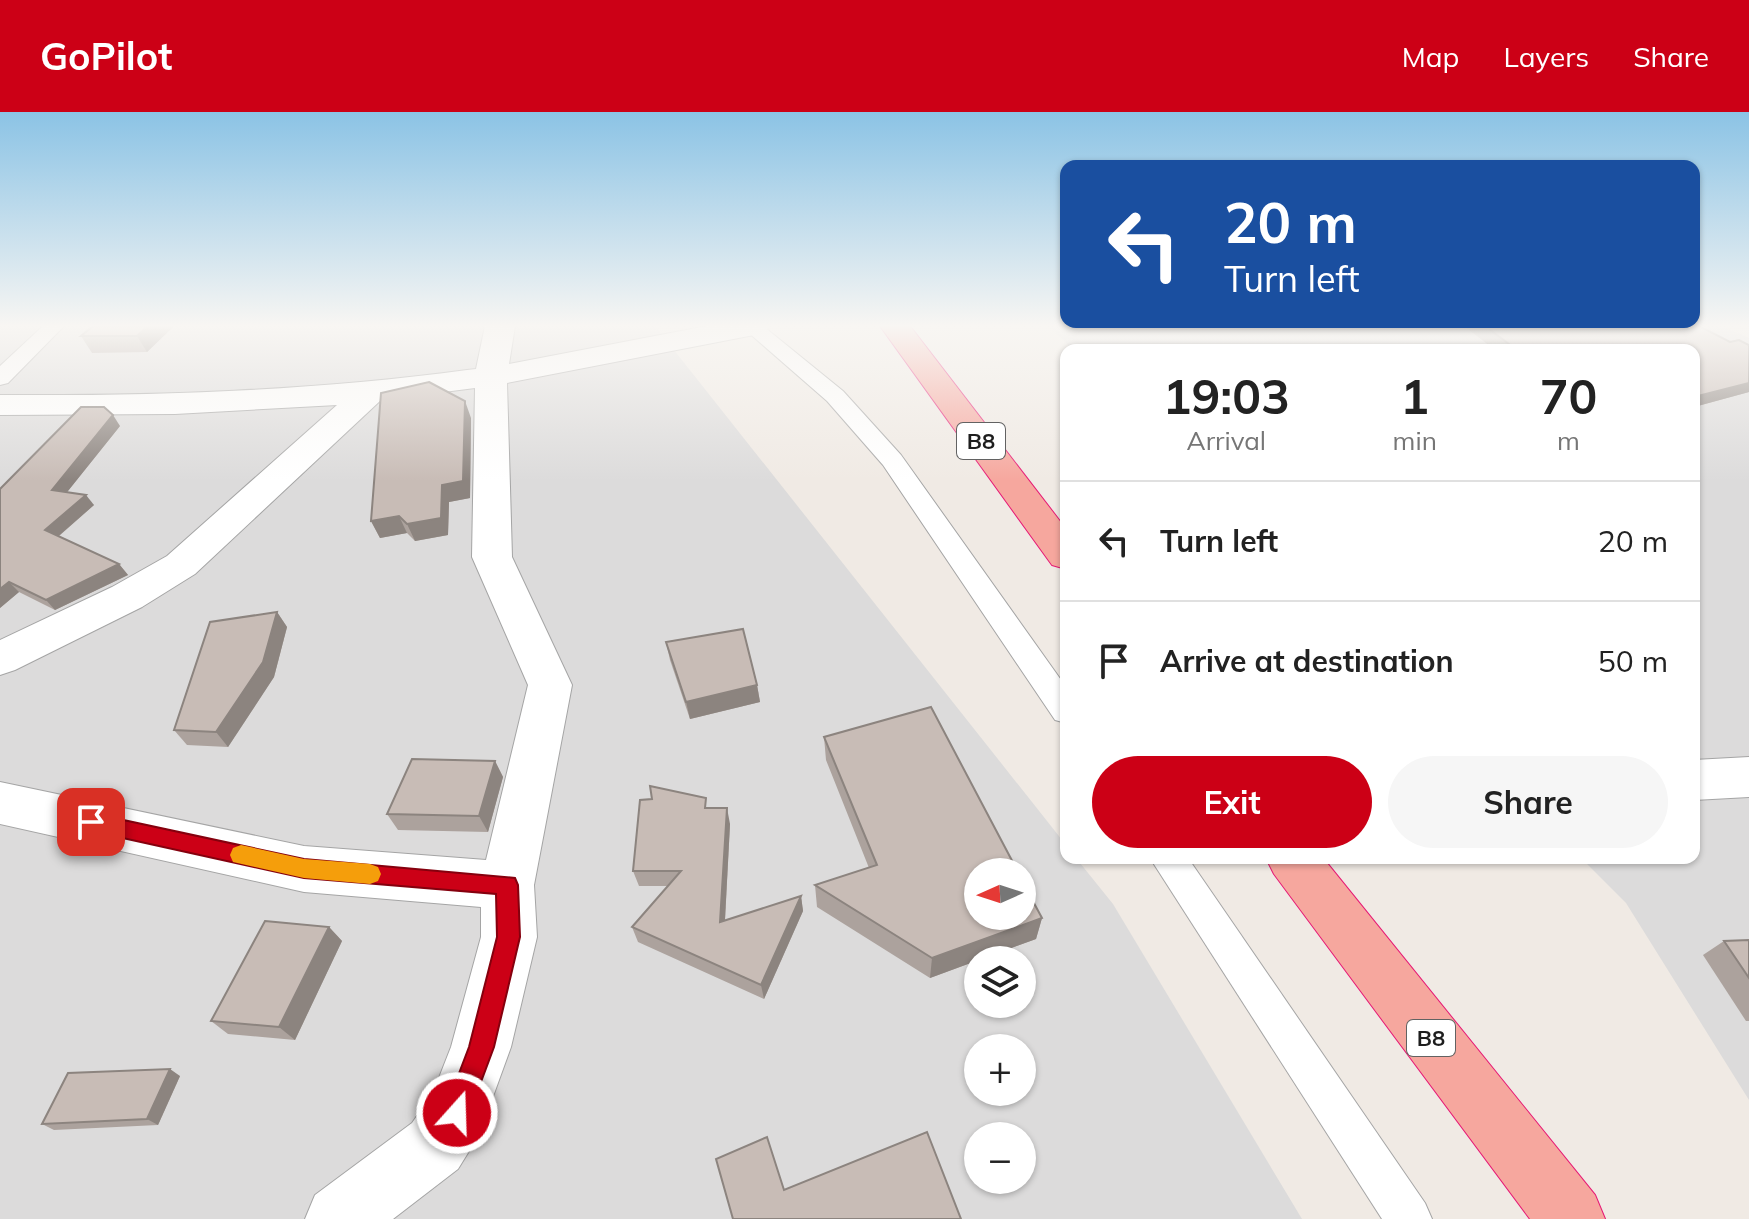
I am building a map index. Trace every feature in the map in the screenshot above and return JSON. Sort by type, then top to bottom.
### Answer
[{"type":"highway","name":"B8","points":[[933,378],[1060,548]]},
{"type":"highway","name":"B8","points":[[1297,864],[1571,1219]]},
{"type":"street","points":[[0,405],[255,400],[371,392],[479,378]]},
{"type":"street","points":[[339,1219],[435,1146],[457,1113],[481,1047],[509,937],[507,885],[550,685],[492,557],[491,378]]},
{"type":"street","points":[[0,659],[127,597],[181,565],[371,392]]},
{"type":"street","points":[[1700,780],[1749,777]]},
{"type":"street","points":[[0,803],[304,869],[507,885]]},
{"type":"lane","points":[[813,378],[835,396],[892,460],[1060,702]]},
{"type":"lane","points":[[1172,864],[1409,1219]]},
{"type":"shaded area","points":[[0,378],[696,378],[1060,837],[1060,864],[1081,864],[1113,904],[1302,1219],[0,1219]]},
{"type":"shaded area","points":[[1700,378],[1749,378],[1749,1100],[1626,903],[1587,864],[1700,864]]},
{"type":"building","points":[[1700,378],[1749,378],[1749,383],[1700,395]]},
{"type":"building","points":[[429,382],[465,401],[463,481],[442,485],[441,518],[407,524],[399,516],[371,521],[381,393]]},
{"type":"building","points":[[81,407],[104,407],[113,415],[52,490],[86,495],[45,530],[119,564],[46,600],[9,582],[0,589],[0,489]]},
{"type":"building","points":[[277,612],[263,662],[216,732],[174,730],[210,622]]},
{"type":"building","points":[[743,629],[757,685],[686,702],[666,642]]},
{"type":"building","points":[[931,707],[1011,858],[964,858],[964,930],[1009,930],[932,958],[815,885],[877,865],[824,737]]},
{"type":"building","points":[[412,759],[495,761],[479,816],[387,814]]},
{"type":"building","points":[[650,786],[706,798],[705,808],[727,808],[720,922],[801,896],[761,985],[632,927],[681,871],[633,871],[640,800],[652,799]]},
{"type":"building","points":[[265,921],[329,927],[279,1027],[211,1021]]},
{"type":"building","points":[[1749,940],[1749,978],[1724,941]]},
{"type":"building","points":[[170,1069],[147,1119],[42,1124],[68,1073]]},
{"type":"building","points":[[927,1132],[961,1219],[733,1219],[716,1159],[767,1137],[784,1190]]},
{"type":"slow traffic","points":[[241,855],[304,869],[370,874]]},
{"type":"route","points":[[91,822],[304,869],[507,885],[509,937],[481,1047],[457,1113]]}]
